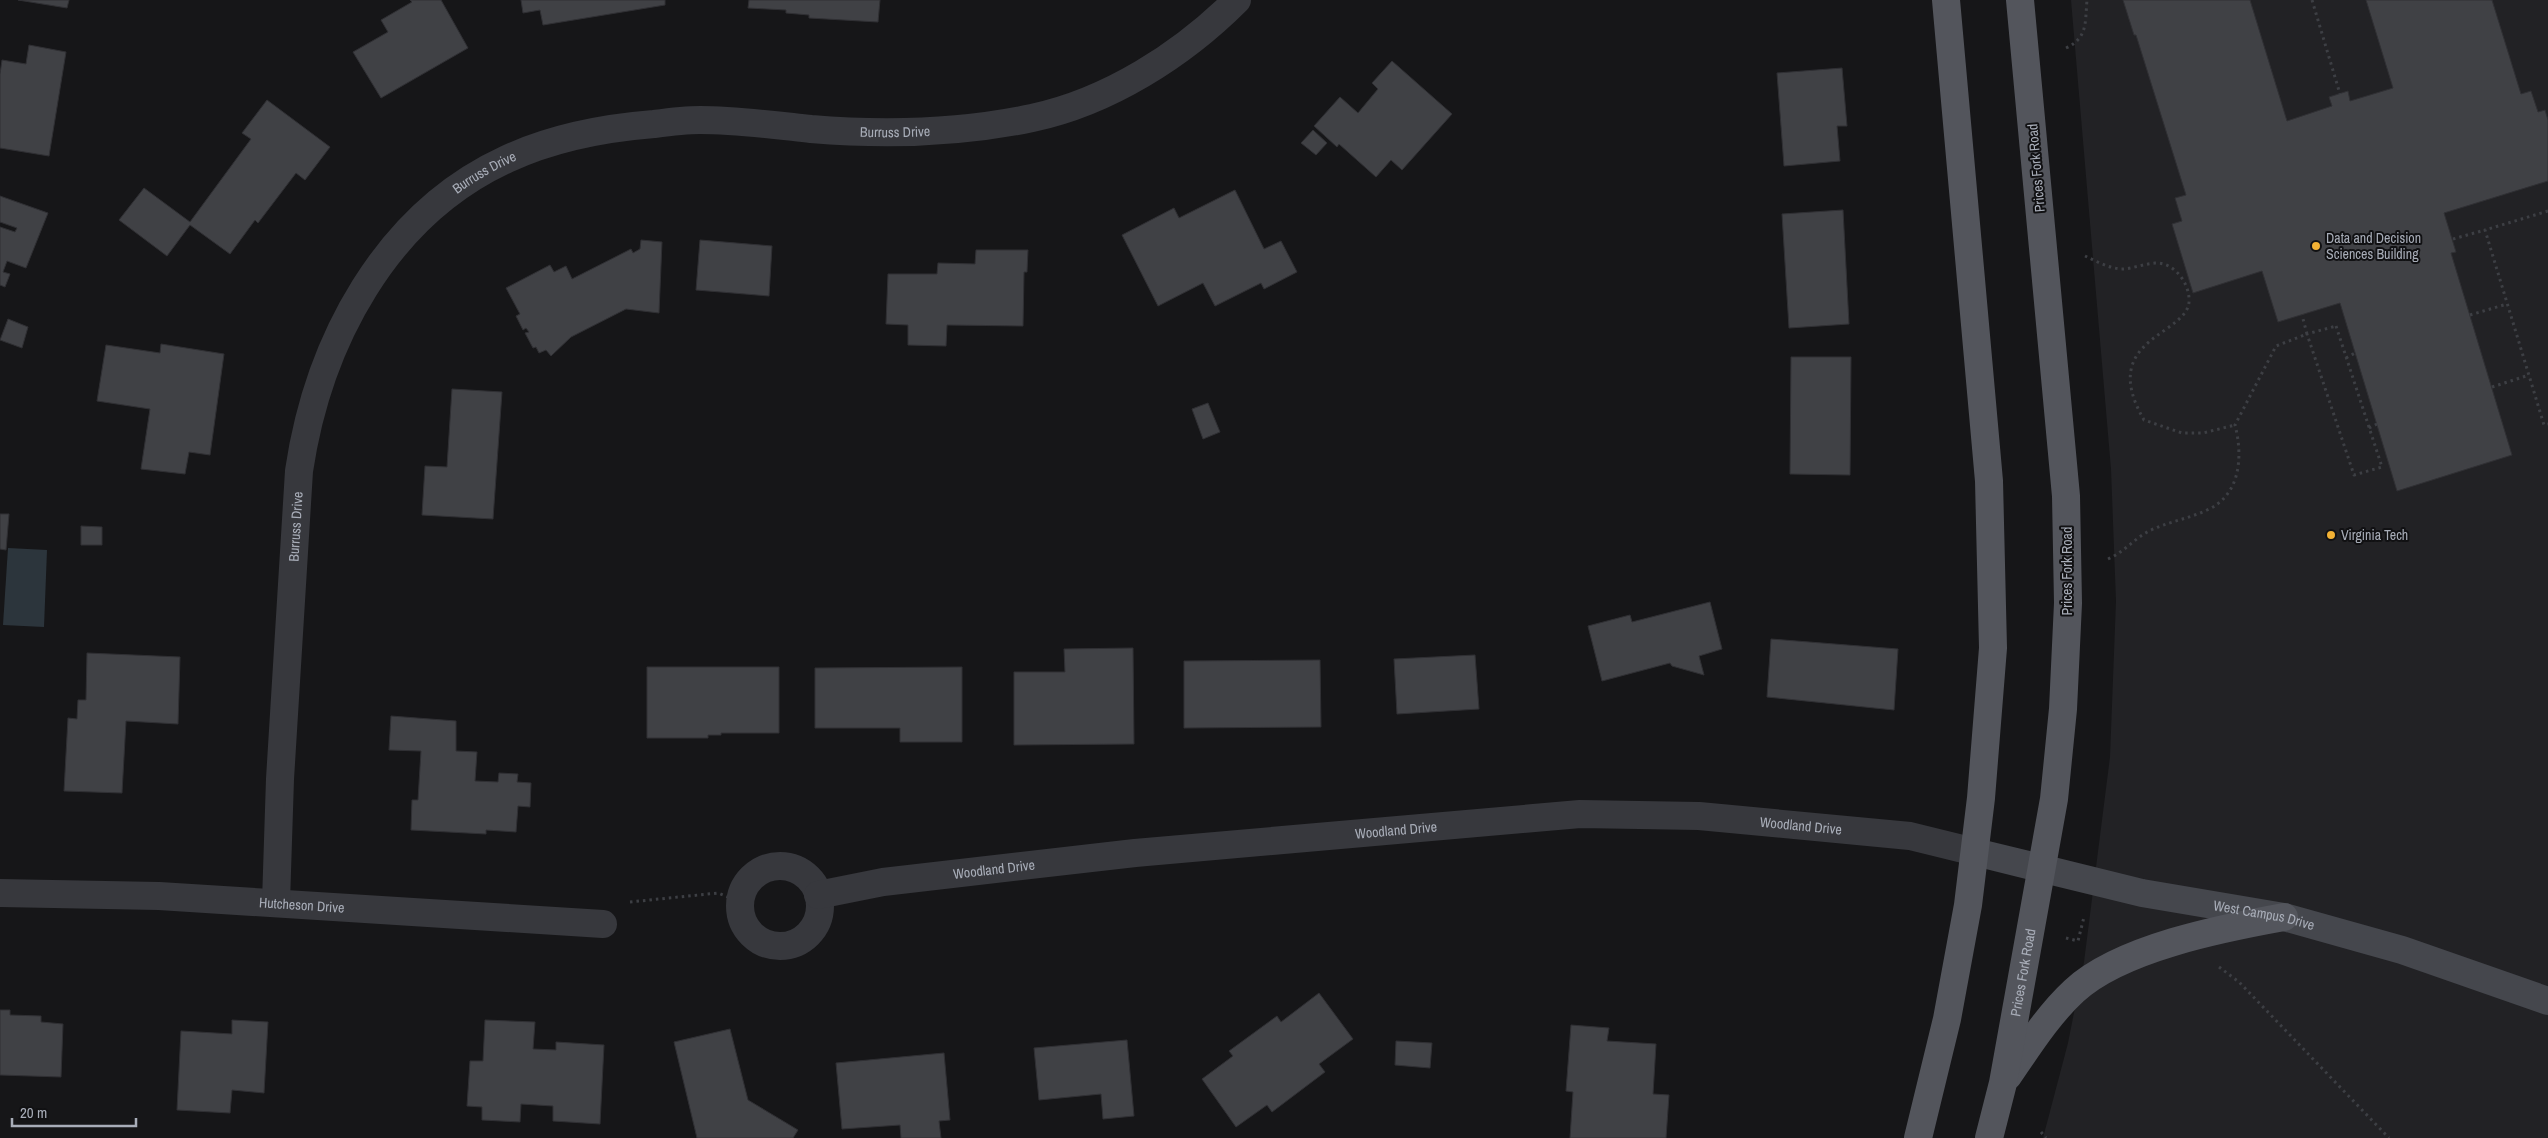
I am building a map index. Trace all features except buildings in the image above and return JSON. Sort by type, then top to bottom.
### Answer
[{"type":"main road","points":[[1918,1138],[1947,1019],[1968,905],[1975,852],[1993,648],[1993,592],[1988,472],[1946,0]]},
{"type":"main road","name":"Prices Fork Road","points":[[1989,1138],[2003,1083],[2054,799],[2063,710],[2068,603],[2066,496],[2020,0]]},
{"type":"main road","points":[[2003,1083],[2040,1029],[2074,991],[2105,971],[2140,953],[2208,934],[2284,917]]},
{"type":"street","name":"Burruss Drive","points":[[276,902],[281,760],[298,490],[308,421],[318,386],[347,317],[374,273],[394,246],[427,212],[473,178],[503,160],[541,146],[612,128],[699,120],[813,129],[908,131],[984,126],[1034,118],[1084,102],[1132,79],[1187,43],[1237,0]]},
{"type":"street","name":"Woodland Drive","points":[[818,894],[883,882],[1116,855],[1580,814],[1699,816],[1910,836],[1975,852]]},
{"type":"street","name":"West Campus Drive","points":[[1975,852],[2142,892],[2284,917],[2402,950],[2548,1001]]},
{"type":"street","points":[[784,866],[799,871],[811,880],[818,894],[820,910],[815,925],[805,937],[791,944],[775,946],[760,942],[748,931],[741,918],[740,902],[744,887],[754,875],[768,867],[784,866]]},
{"type":"street","name":"Hutcheson Drive","points":[[0,893],[159,896],[276,902],[603,924]]},
{"type":"path","points":[[2066,48],[2078,43],[2082,36],[2087,0]]},
{"type":"path","points":[[2312,0],[2340,94]]},
{"type":"path","points":[[2452,239],[2548,211]]},
{"type":"path","points":[[2485,230],[2544,425],[2548,424]]},
{"type":"path","points":[[2085,256],[2118,269],[2156,263],[2167,266],[2178,272],[2187,286],[2190,300],[2184,314],[2152,339],[2135,356],[2130,375],[2133,401],[2144,420],[2182,433],[2203,433],[2235,424]]},
{"type":"path","points":[[2470,315],[2507,304]]},
{"type":"path","points":[[2108,558],[2122,553],[2148,532],[2206,511],[2218,504],[2229,493],[2238,473],[2240,445],[2235,424],[2276,346],[2307,334],[2336,326],[2382,467],[2354,475],[2307,334],[2302,315]]},
{"type":"path","points":[[2346,358],[2355,353]]},
{"type":"path","points":[[2492,387],[2529,375]]},
{"type":"path","points":[[2369,428],[2377,424]]},
{"type":"path","points":[[603,924],[626,902],[718,893],[740,902]]},
{"type":"path","points":[[2064,938],[2078,941],[2084,917]]},
{"type":"path","points":[[2216,966],[2239,982],[2389,1138]]},
{"type":"path","points":[[2041,1132],[2046,1138]]},
{"type":"shaded area","name":"Virginia Tech","points":[[2071,0],[2548,0],[2548,1138],[2043,1138],[2068,1043],[2084,962],[2110,757],[2116,601],[2111,469]]},
{"type":"shaded area","points":[[8,548],[47,550],[44,627],[3,625]]},
{"type":"place","name":"Data and Decision Sciences Building","points":[[2316,246]]},
{"type":"place","name":"Virginia Tech","points":[[2331,535]]}]
